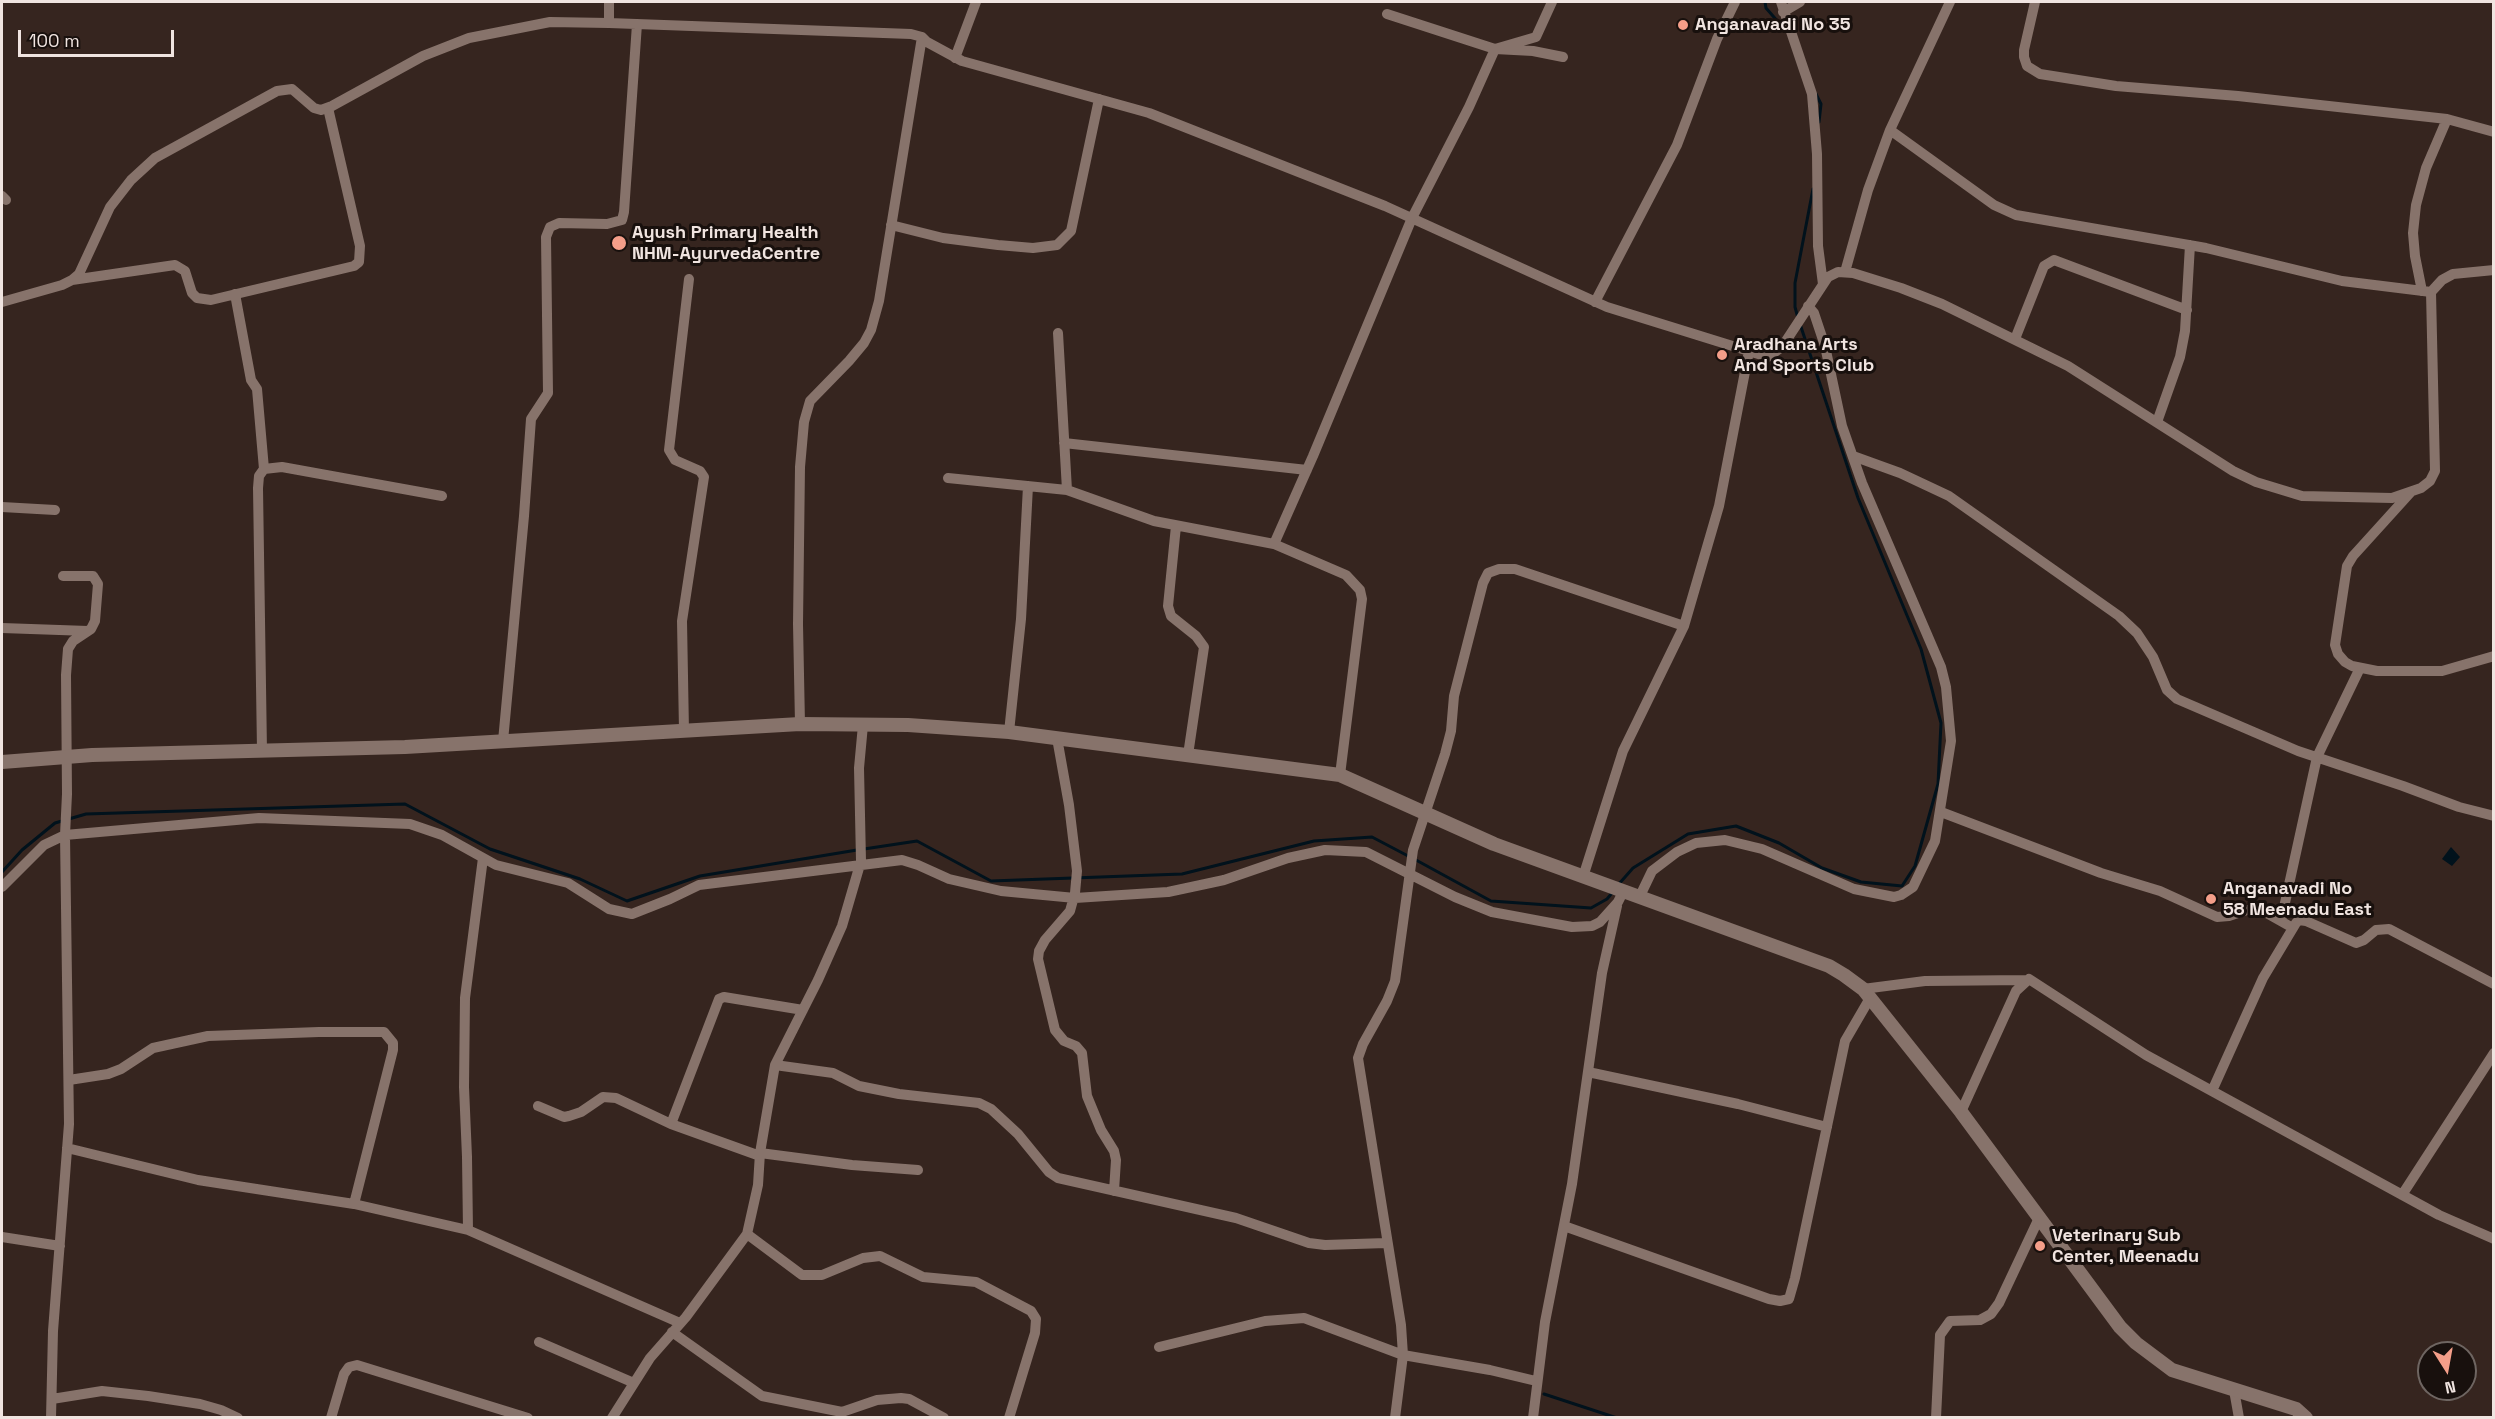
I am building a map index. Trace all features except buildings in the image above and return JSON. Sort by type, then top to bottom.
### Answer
[{"type":"street","points":[[609,2],[609,23]]},
{"type":"street","points":[[955,58],[976,2]]},
{"type":"street","points":[[1495,49],[1536,37],[1552,2]]},
{"type":"street","points":[[1595,302],[1677,145],[1717,39],[1735,2]]},
{"type":"street","points":[[1800,2],[1782,7],[1812,94],[1817,154],[1818,246],[1823,284]]},
{"type":"street","points":[[1845,272],[1868,190],[1890,130],[1950,2]]},
{"type":"street","points":[[2035,2],[2024,57],[2027,66],[2040,74],[2128,88],[2249,97],[2447,119],[2493,132]]},
{"type":"street","points":[[1387,14],[1495,49],[1533,51],[1563,57]]},
{"type":"street","points":[[2,302],[72,280],[79,274],[110,207],[131,180],[155,158],[283,89],[292,89],[314,108],[321,110],[423,56],[469,38],[550,22],[911,34],[922,37],[955,58],[1149,113],[1412,218],[1595,302],[1769,358],[1782,347],[1832,273],[1845,272],[1901,288],[1932,300],[2068,366],[2233,471],[2256,482],[2308,496],[2386,498],[2411,492],[2426,484],[2434,471],[2427,292],[2414,244],[2416,205],[2426,168],[2447,119]]},
{"type":"street","points":[[502,741],[531,419],[548,393],[546,237],[550,227],[559,223],[607,224],[622,220],[637,24]]},
{"type":"street","points":[[800,724],[798,601],[800,467],[804,422],[810,401],[849,361],[864,343],[871,330],[879,301],[922,37]]},
{"type":"street","points":[[1274,544],[1412,218],[1470,107],[1495,49]]},
{"type":"street","points":[[891,225],[943,238],[998,245],[1033,248],[1057,245],[1071,231],[1099,99]]},
{"type":"street","points":[[72,280],[175,265],[185,271],[192,293],[196,298],[211,300],[354,266],[359,262],[360,246],[328,108]]},
{"type":"street","points":[[1890,130],[1994,205],[2016,215],[2190,246],[2342,281],[2427,292],[2453,274],[2493,270]]},
{"type":"street","points":[[2157,422],[2180,357],[2187,310],[2190,246]]},
{"type":"street","points":[[2015,339],[2044,266],[2054,260],[2187,310]]},
{"type":"street","points":[[684,731],[681,621],[704,477],[700,471],[675,460],[669,450],[689,279]]},
{"type":"street","points":[[235,294],[251,381],[257,389],[264,469],[259,476],[258,488],[262,751]]},
{"type":"street","points":[[1639,898],[1652,871],[1677,852],[1696,843],[1725,840],[1762,849],[1854,889],[1887,897],[1901,895],[1913,886],[1935,840],[1951,741],[1946,687],[1941,667],[1852,456],[1842,426],[1825,346],[1809,310]]},
{"type":"street","points":[[1058,333],[1067,490]]},
{"type":"street","points":[[1583,877],[1623,752],[1684,626],[1719,507],[1749,351]]},
{"type":"street","points":[[1064,442],[1307,470]]},
{"type":"street","points":[[1852,456],[1900,472],[1949,496],[2130,624],[2153,657],[2167,690],[2172,696],[2298,751],[2458,807],[2493,816]]},
{"type":"street","points":[[264,469],[282,467],[442,496]]},
{"type":"street","points":[[948,478],[1067,490],[1105,502],[1125,512],[1176,526],[1274,544],[1346,575],[1360,590],[1362,599],[1340,775]]},
{"type":"street","points":[[1009,732],[1021,609],[1028,486]]},
{"type":"street","points":[[2411,492],[2353,556],[2347,566],[2336,645],[2345,662],[2377,671],[2442,670],[2493,656]]},
{"type":"street","points":[[2,507],[55,510]]},
{"type":"street","points":[[1176,526],[1168,606],[1171,616],[1196,636],[1204,647],[1188,755]]},
{"type":"street","points":[[1395,1418],[1403,1355],[1401,1325],[1358,1058],[1388,1001],[1395,981],[1413,850],[1445,754],[1462,661],[1483,583],[1488,573],[1499,569],[1515,569],[1684,626]]},
{"type":"street","points":[[51,1418],[69,1124],[65,834],[68,649],[73,641],[88,631],[95,621],[96,579],[87,575],[63,576]]},
{"type":"street","points":[[2,628],[88,631]]},
{"type":"street","points":[[2281,921],[2317,757],[2360,668]]},
{"type":"street","points":[[2,762],[405,747],[800,724],[908,725],[1009,732],[1340,775],[1494,844],[1583,877],[1617,893],[1639,898],[1829,966],[1867,994],[1961,1112],[2120,1327],[2136,1343],[2172,1370],[2296,1410],[2306,1418]]},
{"type":"street","points":[[612,1418],[650,1358],[680,1323],[747,1234],[758,1185],[760,1155],[775,1065],[842,926],[861,864],[859,768],[863,725]]},
{"type":"street","points":[[1056,738],[1069,805],[1077,871],[1075,895],[1070,911],[1045,940],[1039,951],[1038,959],[1055,1030],[1064,1041],[1076,1046],[1082,1053],[1087,1096],[1101,1130],[1114,1150],[1116,1160],[1114,1191]]},
{"type":"street","points":[[1941,812],[2101,873],[2160,891],[2217,917],[2255,909],[2293,927]]},
{"type":"street","points":[[2,887],[44,844],[65,834],[259,818],[374,821],[427,828],[506,868],[568,883],[609,909],[632,914],[699,885],[902,860],[949,879],[1000,891],[1075,895],[1168,892],[1224,880],[1288,858],[1325,850],[1366,852],[1409,871],[1455,897],[1492,912],[1572,927],[1592,926],[1600,922],[1617,893]]},
{"type":"street","points":[[468,1230],[464,1087],[465,998],[483,858]]},
{"type":"street","points":[[1533,1418],[1536,1381],[1564,1226],[1602,973],[1617,893]]},
{"type":"street","points":[[2212,1091],[2263,978],[2296,922],[2302,920],[2356,942],[2364,940],[2376,930],[2385,928],[2493,984]]},
{"type":"street","points":[[1961,1112],[2016,991],[2026,980]]},
{"type":"street","points":[[1867,994],[1925,981],[2034,981],[2146,1055],[2439,1215],[2493,1239]]},
{"type":"street","points":[[1564,1226],[1769,1299],[1785,1301],[1791,1295],[1795,1278],[1845,1041],[1867,994]]},
{"type":"street","points":[[671,1124],[719,999],[724,997],[802,1010]]},
{"type":"street","points":[[69,1080],[121,1070],[153,1048],[208,1036],[384,1032],[393,1043],[393,1050],[354,1204]]},
{"type":"street","points":[[2402,1195],[2493,1053]]},
{"type":"street","points":[[775,1065],[833,1074],[858,1086],[899,1094],[979,1103],[991,1109],[1011,1127],[1049,1172],[1058,1178],[1236,1218],[1309,1243],[1324,1245],[1386,1243]]},
{"type":"street","points":[[1588,1072],[1737,1104],[1827,1127]]},
{"type":"street","points":[[538,1106],[564,1117],[581,1112],[596,1100],[609,1096],[671,1124],[760,1155],[918,1170]]},
{"type":"street","points":[[67,1148],[198,1180],[354,1204],[468,1230],[680,1323]]},
{"type":"street","points":[[1936,1418],[1940,1335],[1950,1322],[1980,1320],[1991,1314],[1999,1304],[2040,1216]]},
{"type":"street","points":[[747,1234],[802,1275],[822,1275],[862,1258],[880,1256],[923,1277],[976,1282],[1031,1311],[1036,1319],[1035,1333],[1009,1418]]},
{"type":"street","points":[[2,1237],[60,1246]]},
{"type":"street","points":[[1159,1347],[1256,1322],[1304,1318],[1403,1355],[1491,1370],[1536,1381]]},
{"type":"street","points":[[672,1332],[762,1396],[842,1412],[877,1400],[902,1398],[909,1399],[944,1418]]},
{"type":"street","points":[[540,1342],[634,1383]]},
{"type":"street","points":[[331,1418],[344,1374],[349,1367],[357,1365],[528,1418]]},
{"type":"street","points":[[2234,1390],[2239,1418]]},
{"type":"street","points":[[52,1399],[102,1391],[200,1404],[238,1418]]},
{"type":"water","points":[[2451,847],[2460,857],[2452,866],[2442,859]]},
{"type":"waterway","points":[[1765,2],[1766,8],[1786,31]]},
{"type":"waterway","points":[[1816,94],[1821,104],[1819,122]]},
{"type":"waterway","points":[[1798,318],[1795,307],[1795,283],[1813,189]]},
{"type":"waterway","points":[[1618,885],[1633,868],[1688,834],[1736,826],[1779,843],[1822,868],[1861,882],[1902,886],[1915,866],[1938,784],[1941,723],[1921,649],[1858,498],[1800,324]]},
{"type":"waterway","points":[[2,872],[22,850],[55,823],[86,814],[405,804],[490,849],[580,879],[627,901],[700,876],[857,850]]},
{"type":"waterway","points":[[864,849],[917,841],[991,881],[1182,874],[1314,841],[1372,837],[1410,857]]},
{"type":"waterway","points":[[1416,860],[1491,901],[1591,908],[1607,899],[1612,893]]},
{"type":"waterway","points":[[1544,1394],[1617,1418]]},
{"type":"place","name":"Anganavadi No 35","points":[[1683,25]]},
{"type":"place","name":"Ayush Primary Health NHM-AyurvedaCentre","points":[[619,243]]},
{"type":"place","name":"Aradhana Arts And Sports Club","points":[[1722,355]]},
{"type":"place","name":"Anganavadi No 58 Meenadu East","points":[[2211,899]]},
{"type":"place","name":"Veterinary Sub Center, Meenadu","points":[[2040,1246]]}]
